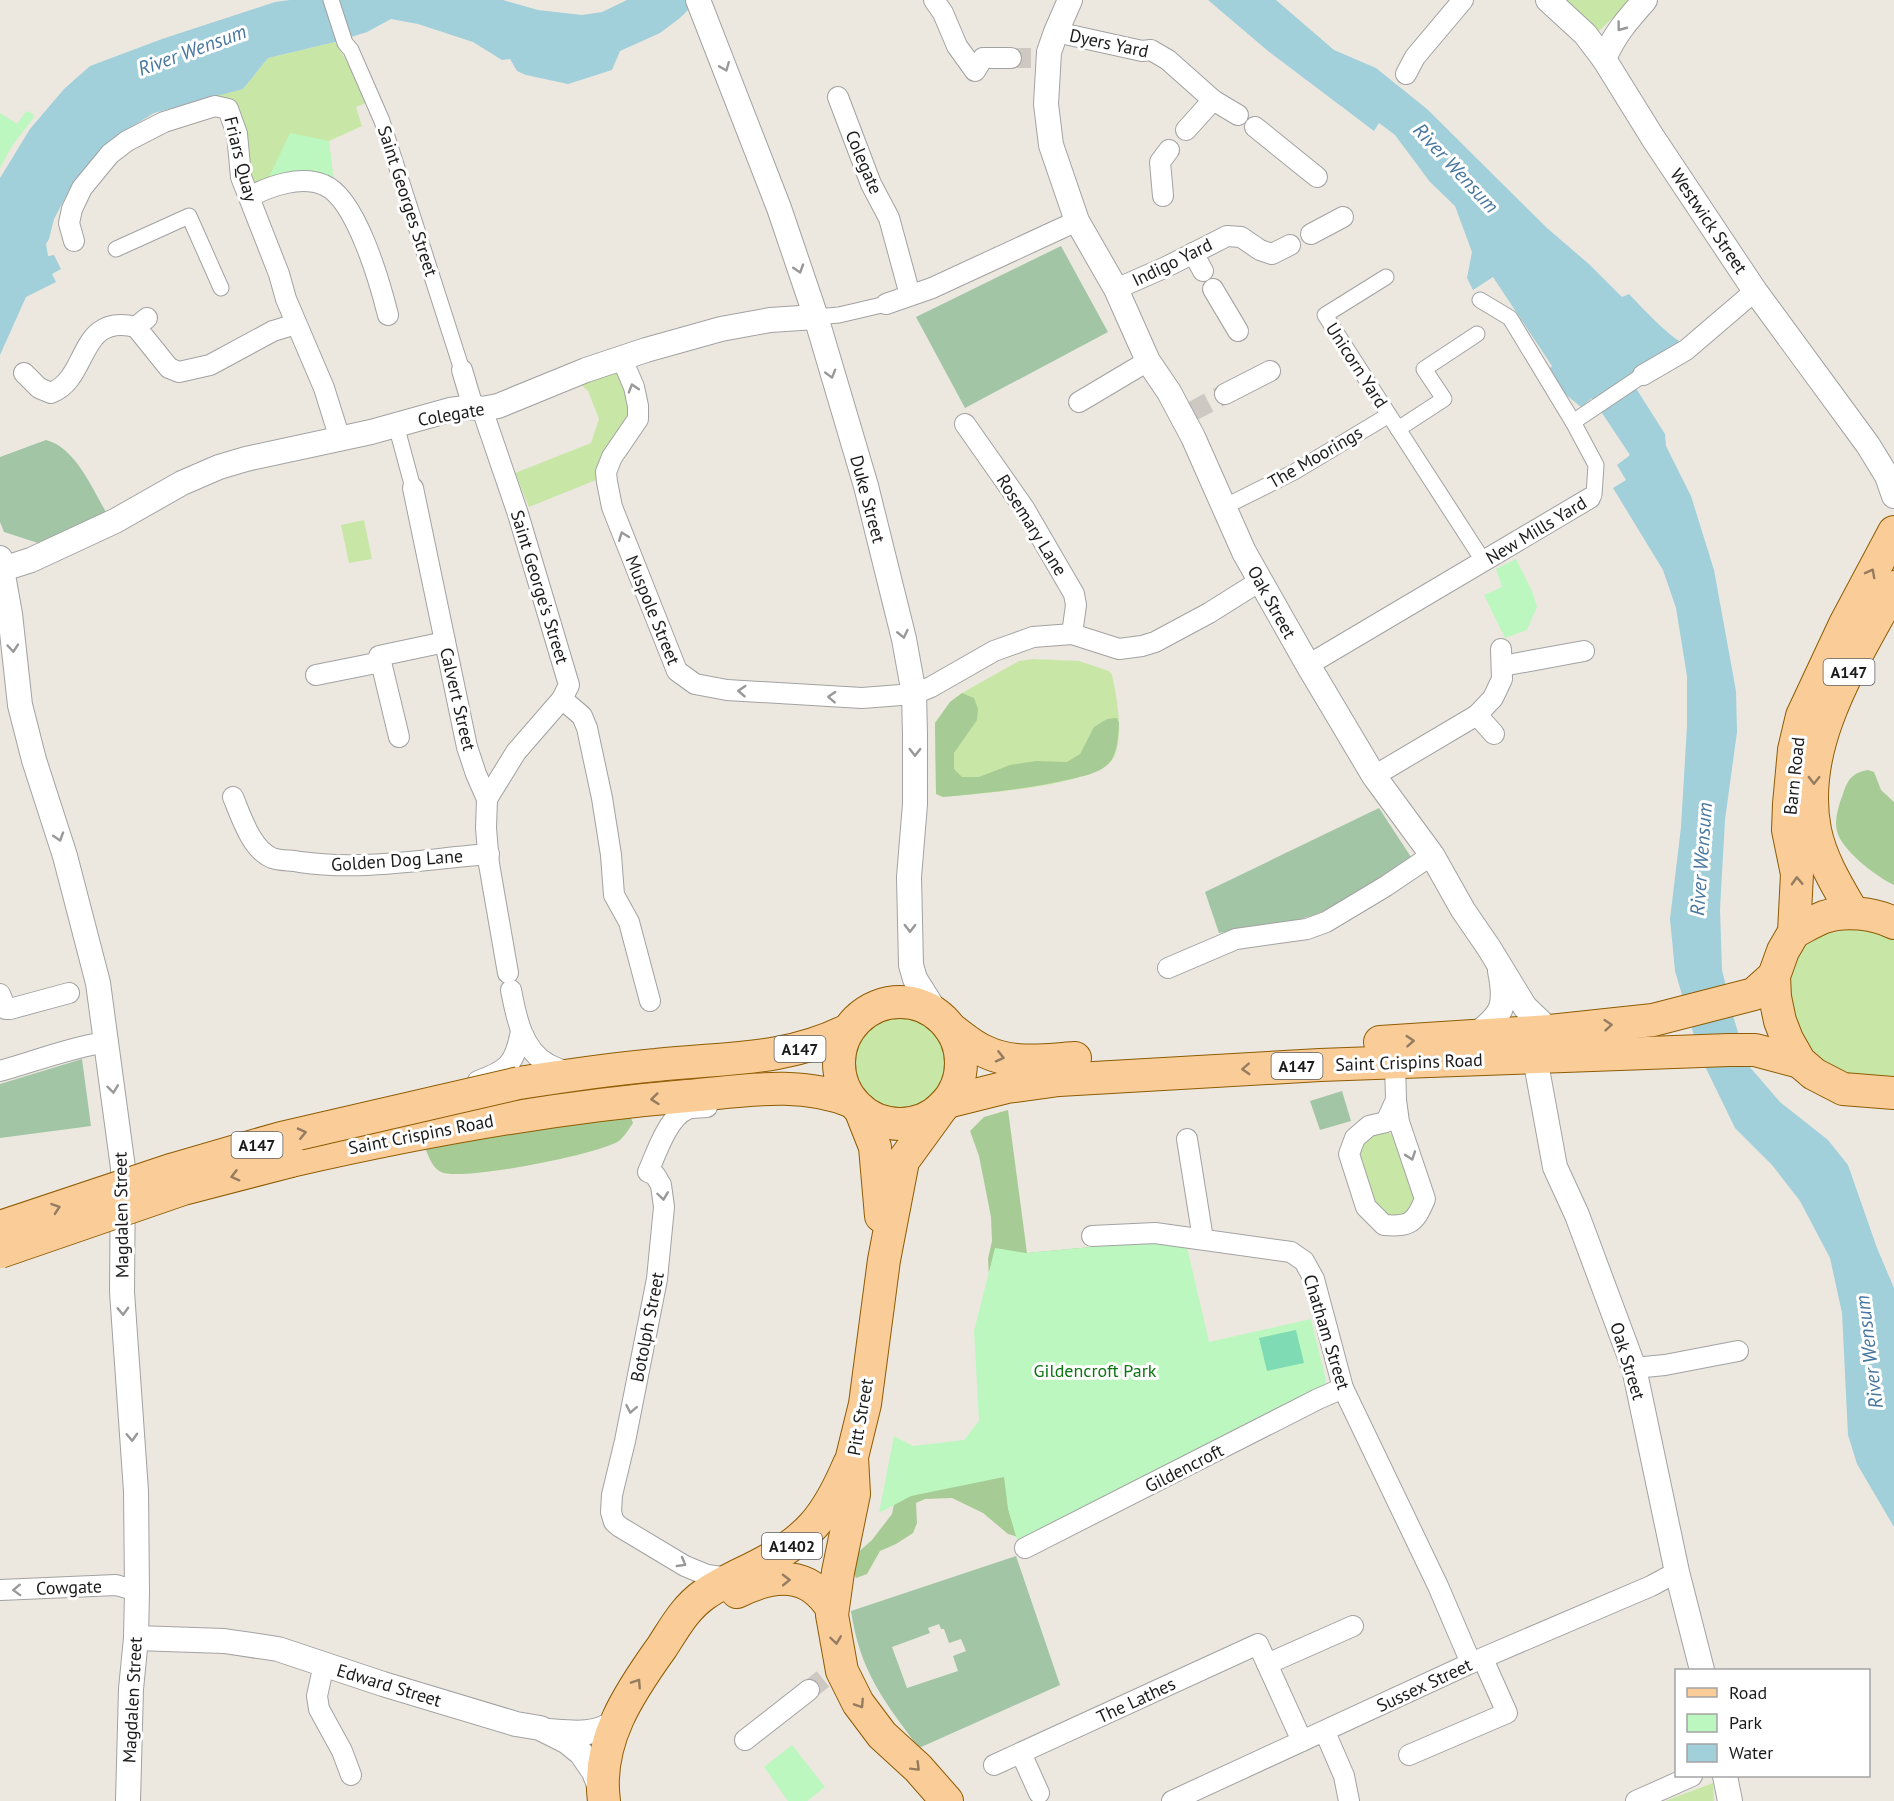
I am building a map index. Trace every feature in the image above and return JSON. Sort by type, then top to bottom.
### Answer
[{"type":"main road","name":"Barn Road","points":[[1894,532],[1845,624],[1802,716],[1794,750],[1788,830],[1797,874],[1794,932],[1783,951],[1774,976],[1775,997],[1780,1020],[1787,1039],[1800,1062],[1814,1074],[1843,1089],[1894,1093]]},
{"type":"main road","name":"Barn Road","points":[[1853,913],[1829,871],[1815,830],[1814,769],[1823,730],[1832,705],[1894,587]]},
{"type":"main road","points":[[1794,932],[1825,916],[1853,913],[1874,916],[1894,923]]},
{"type":"main road","name":"Saint Crispins Road","points":[[0,1227],[195,1162],[392,1111],[515,1072],[572,1074],[657,1064],[782,1054],[828,1040],[848,1030],[862,1015],[880,1005],[900,1002],[920,1005],[984,1052],[1004,1059],[1035,1060],[1474,1036],[1621,1024],[1679,1014],[1735,1000],[1754,994],[1774,976]]},
{"type":"main road","points":[[944,1021],[960,1052],[959,1078],[945,1104]]},
{"type":"main road","points":[[848,1030],[841,1047],[839,1067],[843,1086],[856,1106]]},
{"type":"main road","name":"Saint Crispins Road","points":[[0,1252],[183,1189],[291,1161],[433,1130],[660,1098],[776,1089],[807,1089],[832,1094],[875,1119],[893,1124],[911,1123],[928,1117],[945,1104],[1007,1087],[1059,1080],[1320,1065],[1679,1051],[1755,1050],[1800,1062]]},
{"type":"main road","name":"Pitt Street","points":[[832,1609],[854,1494],[852,1457],[865,1404],[884,1260],[903,1161],[945,1104]]},
{"type":"main road","name":"Pitt Street","points":[[856,1106],[875,1147],[884,1260]]},
{"type":"main road","name":"A1402","points":[[604,1798],[603,1766],[615,1722],[631,1692],[683,1613],[704,1595],[731,1578],[786,1550],[805,1536],[837,1493],[852,1457]]},
{"type":"main road","name":"A1402","points":[[662,1646],[731,1596],[768,1580],[800,1580],[814,1587],[826,1598],[832,1609],[824,1680],[858,1703],[882,1735],[918,1768],[947,1801]]},
{"type":"street","name":"Saint Georges Street","points":[[331,0],[345,43],[351,50],[382,121],[462,370],[478,408]]},
{"type":"street","points":[[934,0],[943,13],[957,46],[975,71],[983,58],[1011,58]]},
{"type":"street","points":[[1046,47],[1070,0]]},
{"type":"street","points":[[1406,74],[1416,57],[1463,0]]},
{"type":"street","name":"Westwick Street","points":[[1548,0],[1586,34],[1604,59],[1653,138],[1755,291],[1868,445],[1887,476],[1894,496]]},
{"type":"street","points":[[1604,59],[1623,23],[1645,0]]},
{"type":"street","name":"Duke Street","points":[[700,6],[779,208],[816,317],[866,486],[904,639],[914,694],[915,804],[909,877],[911,965],[915,979],[944,1021]]},
{"type":"street","name":"Dyers Yard","points":[[1046,47],[1151,51],[1168,60],[1213,100],[1238,115]]},
{"type":"street","name":"Oak Street","points":[[1046,47],[1046,104],[1052,145],[1077,220],[1116,289],[1148,361],[1186,414],[1244,552],[1374,776],[1432,855],[1463,910],[1525,1007],[1550,1031]]},
{"type":"street","name":"Colegate","points":[[837,97],[871,184],[889,218],[910,295]]},
{"type":"street","points":[[1186,130],[1213,100]]},
{"type":"street","name":"Friars Quay","points":[[74,241],[69,223],[72,209],[82,188],[110,154],[142,132],[198,110],[215,106],[228,109],[237,134],[242,177],[279,273],[286,299],[324,388],[340,439]]},
{"type":"street","points":[[1255,127],[1317,177]]},
{"type":"street","points":[[1163,196],[1160,162],[1169,150]]},
{"type":"street","points":[[249,197],[263,190],[287,184],[309,181],[326,186],[342,200],[361,233],[380,284],[388,315]]},
{"type":"street","points":[[116,249],[189,216],[221,288]]},
{"type":"street","points":[[1311,234],[1343,217]]},
{"type":"street","name":"Colegate","points":[[2,564],[31,560],[115,521],[174,488],[219,467],[396,426],[450,410],[498,406],[566,377],[646,350],[734,326],[854,312],[886,304],[932,288],[1077,220]]},
{"type":"street","name":"Indigo Yard","points":[[1116,289],[1227,236],[1241,237],[1260,250],[1272,254],[1290,245]]},
{"type":"street","points":[[1193,253],[1203,271]]},
{"type":"street","name":"Unicorn Yard","points":[[1386,277],[1325,315],[1389,415]]},
{"type":"street","points":[[1213,289],[1238,331]]},
{"type":"street","points":[[1480,300],[1510,318],[1573,422],[1643,375],[1686,350],[1755,291]]},
{"type":"street","points":[[24,373],[39,387],[51,393],[57,390],[70,376],[91,340],[101,330],[122,324],[141,323],[169,368],[179,372],[210,365],[273,332],[296,324]]},
{"type":"street","points":[[1398,429],[1444,399],[1424,369],[1478,334]]},
{"type":"street","name":"Muspole Street","points":[[622,359],[634,387],[638,419],[612,457],[606,472],[607,482],[612,507],[677,671],[695,684],[726,690],[862,698],[914,694]]},
{"type":"street","points":[[1079,402],[1148,361]]},
{"type":"street","points":[[1225,394],[1270,371]]},
{"type":"street","name":"Saint George's Street","points":[[478,408],[518,514],[566,669],[569,685],[562,699]]},
{"type":"street","points":[[1389,415],[1484,561]]},
{"type":"street","name":"The Moorings","points":[[1226,506],[1294,472],[1389,415]]},
{"type":"street","name":"New Mills Yard","points":[[1308,665],[1594,495],[1596,465],[1573,422]]},
{"type":"street","name":"Rosemary Lane","points":[[965,424],[1024,508],[1074,594],[1076,605],[1072,634]]},
{"type":"street","name":"Calvert Street","points":[[396,426],[412,488],[467,747],[487,799],[486,828],[489,854],[509,981],[521,1031],[531,1048],[546,1063],[572,1074]]},
{"type":"street","name":"Westwick Street","points":[[1868,445],[1894,464]]},
{"type":"street","name":"Magdalen Street","points":[[2,564],[20,705],[34,760],[65,856],[83,989],[107,1042],[123,1168],[122,1292],[136,1491],[137,1591],[128,1801]]},
{"type":"street","points":[[914,694],[931,687],[994,651],[1033,637],[1072,634],[1119,649],[1155,642],[1209,613],[1260,581]]},
{"type":"street","points":[[399,737],[379,656],[445,642]]},
{"type":"street","points":[[1374,776],[1476,715],[1493,698],[1502,679],[1502,658],[1584,651]]},
{"type":"street","points":[[316,675],[381,662]]},
{"type":"street","points":[[487,799],[516,752],[562,699],[582,716],[602,798],[611,855],[614,895],[629,922],[650,1001]]},
{"type":"street","points":[[1476,715],[1494,734]]},
{"type":"street","name":"Golden Dog Lane","points":[[233,797],[244,825],[254,842],[271,857],[318,864],[378,864],[489,854]]},
{"type":"street","points":[[1168,968],[1236,939],[1306,928],[1326,922],[1432,855]]},
{"type":"street","name":"Oak Street","points":[[1474,1036],[1494,1022],[1501,1009],[1505,994],[1499,965]]},
{"type":"street","points":[[0,994],[6,1009],[10,1009],[83,989]]},
{"type":"street","name":"Calvert Street","points":[[515,1072],[521,1031]]},
{"type":"street","points":[[0,1071],[84,1046],[107,1042]]},
{"type":"street","name":"Oak Street","points":[[1535,1058],[1555,1167],[1584,1234],[1634,1368],[1677,1572],[1701,1669]]},
{"type":"street","points":[[1395,1063],[1399,1122],[1425,1198],[1418,1217],[1401,1226],[1384,1225],[1366,1207],[1349,1154],[1355,1138],[1369,1126],[1386,1122],[1396,1100]]},
{"type":"street","name":"Botolph Street","points":[[731,1578],[707,1575],[685,1566],[620,1527],[614,1522],[610,1512],[659,1262],[664,1207],[661,1185],[655,1175],[648,1172],[668,1128],[678,1115],[687,1109],[734,1103],[776,1089]]},
{"type":"street","points":[[1187,1139],[1203,1239]]},
{"type":"street","name":"Chatham Street","points":[[1092,1236],[1155,1233],[1291,1252],[1304,1261],[1314,1279],[1343,1388],[1438,1586],[1506,1713],[1409,1755]]},
{"type":"street","points":[[1634,1368],[1665,1365],[1738,1350]]},
{"type":"street","name":"Gildencroft","points":[[1024,1548],[1343,1388]]},
{"type":"street","name":"Sussex Street","points":[[1172,1801],[1677,1572]]},
{"type":"street","name":"Cowgate","points":[[0,1590],[116,1586],[137,1591]]},
{"type":"street","points":[[1267,1665],[1353,1626]]},
{"type":"street","name":"Edward Street","points":[[136,1638],[224,1641],[278,1649],[394,1687],[547,1731],[566,1741],[581,1753],[594,1772],[604,1798]]},
{"type":"street","name":"The Lathes","points":[[994,1765],[1258,1644],[1302,1742]]},
{"type":"street","points":[[324,1664],[317,1696],[319,1709],[342,1751],[351,1775]]},
{"type":"street","points":[[745,1740],[824,1680]]},
{"type":"street","points":[[547,1731],[594,1732],[615,1722]]},
{"type":"street","points":[[1325,1732],[1344,1776],[1349,1801]]},
{"type":"street","points":[[1021,1753],[1039,1793]]},
{"type":"street","points":[[1636,1801],[1690,1777]]},
{"type":"street","points":[[1725,1777],[1730,1801]]},
{"type":"green space","points":[[1567,0],[1631,0],[1596,34],[1567,5]]},
{"type":"green space","points":[[335,42],[358,80],[366,103],[356,107],[362,126],[329,141],[334,185],[249,197],[237,134],[215,106],[213,96],[243,89],[268,58]]},
{"type":"green space","points":[[26,111],[32,113],[34,117],[12,146],[0,168],[0,113],[17,124]]},
{"type":"green space","points":[[290,133],[329,141],[334,185],[263,190]]},
{"type":"green space","points":[[1061,246],[1108,332],[965,408],[916,317]]},
{"type":"green space","points":[[612,370],[622,376],[631,405],[626,420],[606,454],[596,480],[529,507],[515,473],[591,443],[599,419],[588,391],[579,383]]},
{"type":"green space","points":[[46,440],[66,451],[74,460],[106,512],[41,544],[4,532],[0,522],[0,457]]},
{"type":"green space","points":[[364,520],[372,559],[349,563],[341,525]]},
{"type":"green space","points":[[1516,559],[1532,591],[1537,607],[1527,630],[1505,638],[1484,595],[1502,587],[1496,569]]},
{"type":"green space","points":[[1033,659],[1079,661],[1109,671],[1114,684],[1119,716],[1119,738],[1114,757],[1104,767],[1062,782],[981,794],[943,797],[936,794],[935,723],[950,702],[1019,661]]},
{"type":"green space","points":[[962,693],[974,698],[978,709],[977,720],[954,753],[954,769],[962,777],[979,777],[1010,765],[1036,761],[1067,762],[1080,754],[1094,727],[1107,719],[1117,718],[1118,740],[1113,757],[1106,766],[1085,776],[1023,788],[943,797],[936,794],[935,723],[950,702]]},
{"type":"green space","points":[[1868,770],[1874,772],[1881,790],[1894,802],[1894,885],[1878,876],[1852,854],[1837,831],[1837,812],[1847,784],[1854,775]]},
{"type":"green space","points":[[1379,808],[1411,857],[1357,893],[1324,911],[1287,922],[1219,933],[1205,892]]},
{"type":"green space","points":[[1853,929],[1869,931],[1894,939],[1894,1077],[1879,1081],[1856,1079],[1814,1058],[1788,1023],[1789,966],[1797,952],[1825,934]]},
{"type":"green space","points":[[899,1018],[917,1021],[932,1031],[942,1046],[945,1064],[942,1082],[932,1097],[917,1107],[899,1110],[881,1107],[866,1097],[856,1082],[853,1064],[856,1046],[866,1031],[881,1021]]},
{"type":"green space","points":[[82,1059],[91,1126],[0,1138],[0,1084]]},
{"type":"green space","points":[[1342,1091],[1351,1121],[1320,1130],[1310,1101]]},
{"type":"green space","points":[[1008,1110],[1027,1253],[1156,1241],[990,1295],[988,1259],[992,1241],[991,1217],[979,1156],[970,1131],[984,1117]]},
{"type":"green space","points":[[630,1115],[633,1123],[619,1141],[586,1153],[501,1170],[453,1174],[441,1172],[432,1163],[426,1150],[432,1140]]},
{"type":"green space","points":[[1380,1130],[1394,1135],[1420,1200],[1403,1219],[1377,1213],[1357,1164],[1360,1140]]},
{"type":"green space","name":"Gildencroft Park","points":[[1156,1241],[1187,1247],[1209,1342],[1311,1319],[1326,1380],[1324,1388],[1018,1543],[1008,1509],[1004,1477],[911,1496],[879,1513],[894,1436],[913,1446],[964,1440],[979,1421],[974,1331],[995,1248],[1026,1253]]},
{"type":"green space","points":[[1296,1330],[1304,1363],[1267,1371],[1259,1338]]},
{"type":"green space","points":[[1004,1464],[1025,1539],[1008,1534],[983,1513],[952,1498],[925,1499],[916,1503],[917,1523],[913,1533],[880,1551],[867,1574],[856,1578],[851,1569],[855,1555],[872,1540],[892,1514],[895,1499]]},
{"type":"green space","points":[[1016,1556],[1060,1685],[919,1748],[884,1700],[867,1669],[851,1611]],"holes":[[[939,1624],[941,1629],[944,1629],[949,1643],[961,1639],[966,1651],[953,1656],[958,1671],[907,1688],[892,1647],[930,1633],[928,1628]]]},
{"type":"green space","points":[[792,1745],[825,1787],[807,1801],[788,1801],[764,1767]]},
{"type":"green space","points":[[1713,1783],[1714,1801],[1665,1801]]},
{"type":"water","name":"River Wensum","points":[[290,0],[503,0],[538,10],[582,15],[602,12],[627,0],[698,0],[660,33],[620,51],[612,70],[568,84],[526,75],[517,71],[510,59],[502,60],[473,42],[418,24],[391,19],[367,32],[268,58],[243,89],[154,113],[106,146],[73,183],[54,219],[46,244],[48,256],[54,255],[61,269],[52,274],[56,282],[26,297],[0,355],[0,178],[30,129],[64,89],[90,66],[162,39],[275,2]]},
{"type":"water","name":"River Wensum","points":[[1208,0],[1276,0],[1334,50],[1376,68],[1427,109],[1547,228],[1590,265],[1622,297],[1629,294],[1664,329],[1688,347],[1632,382],[1665,434],[1666,446],[1691,496],[1714,570],[1736,691],[1737,732],[1725,820],[1720,909],[1722,970],[1748,1065],[1780,1102],[1828,1140],[1848,1165],[1877,1248],[1894,1288],[1894,1527],[1857,1464],[1848,1435],[1842,1313],[1830,1258],[1800,1201],[1772,1165],[1735,1128],[1700,1056],[1675,971],[1670,919],[1681,827],[1687,726],[1687,676],[1676,608],[1663,570],[1613,488],[1626,480],[1617,465],[1630,455],[1592,398],[1581,407],[1565,394],[1549,369],[1552,366],[1493,277],[1473,290],[1467,278],[1472,252],[1455,206],[1430,182],[1395,135],[1379,123],[1374,131],[1268,51]]},
{"type":"tunnel","points":[[1011,58],[1034,58]]},
{"type":"tunnel","points":[[1191,412],[1225,394]]},
{"type":"tunnel","points":[[809,1690],[823,1679]]}]
